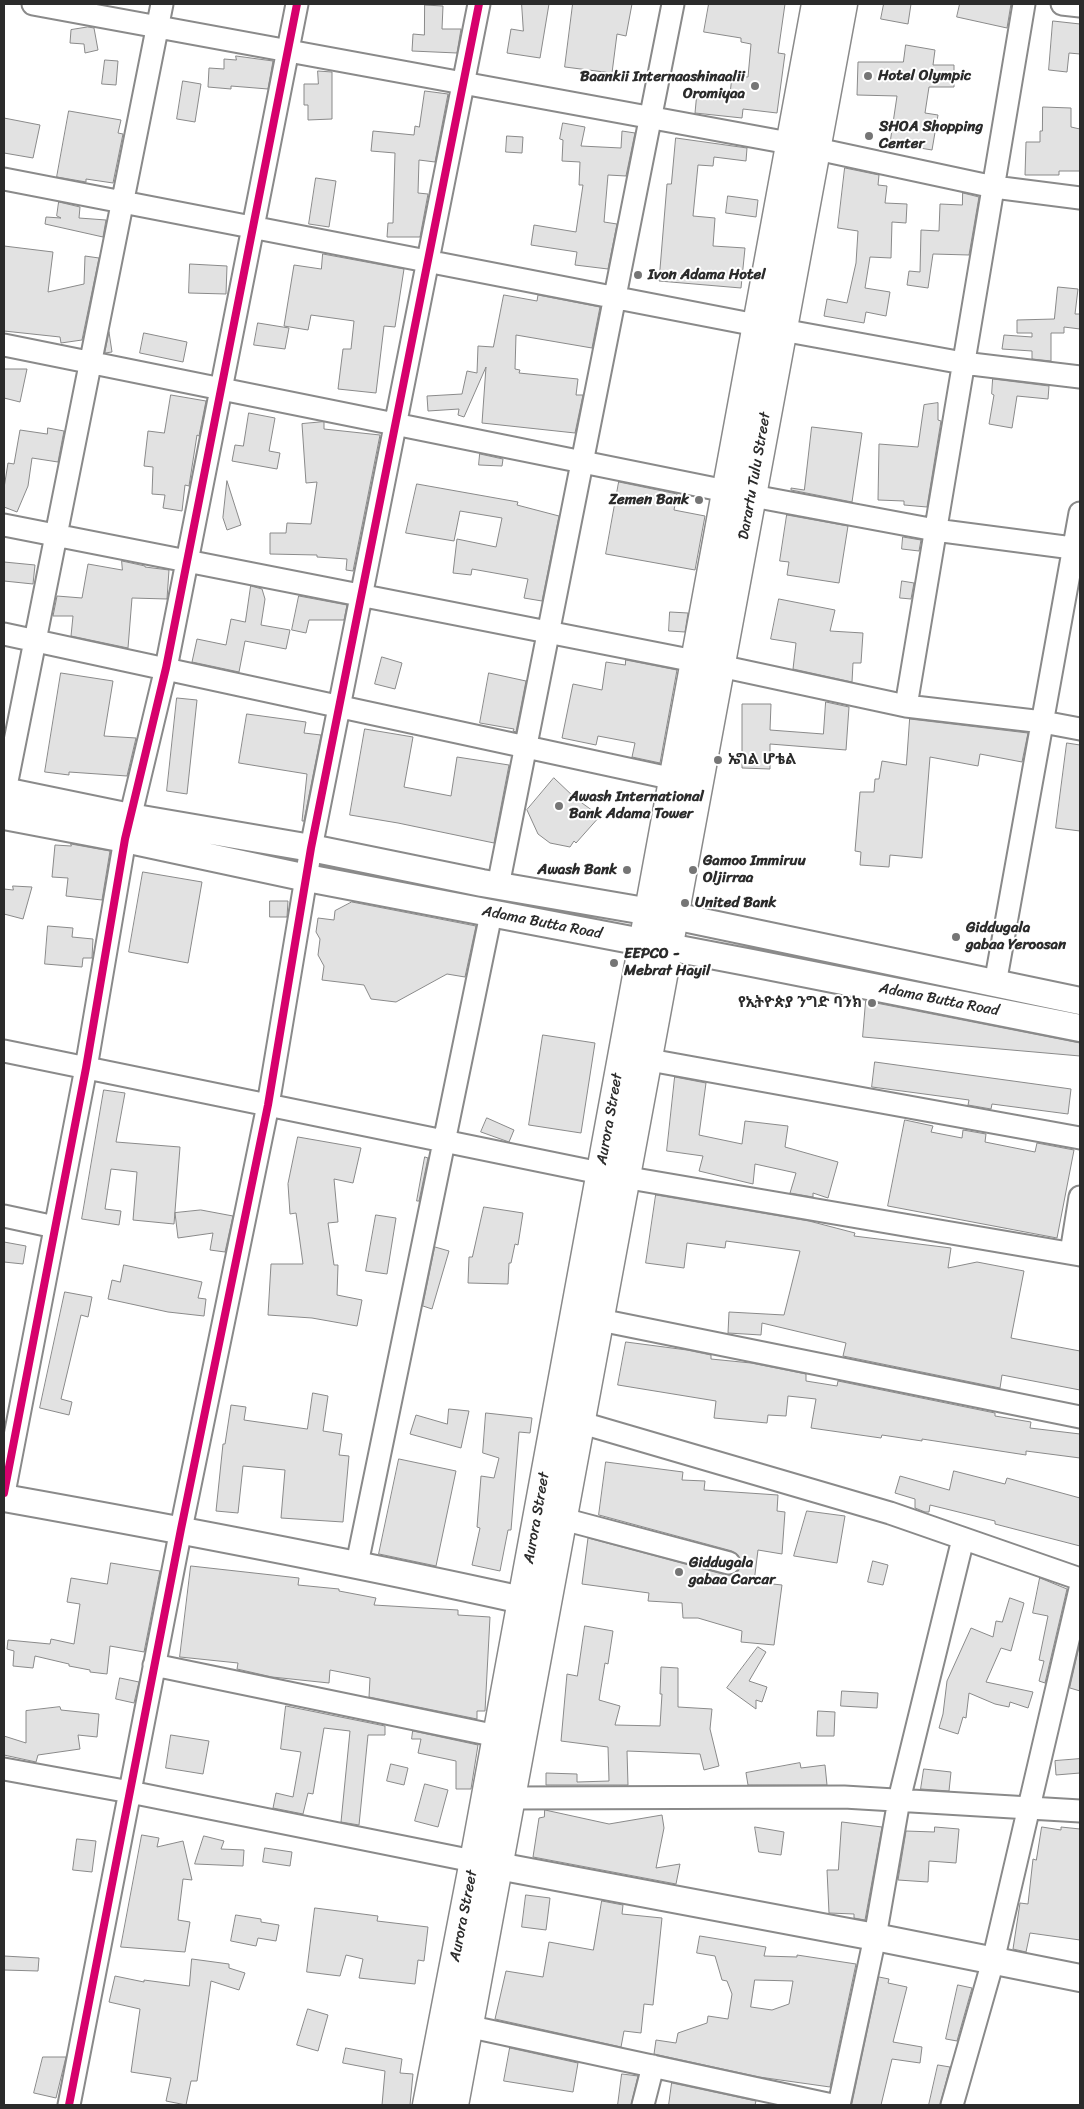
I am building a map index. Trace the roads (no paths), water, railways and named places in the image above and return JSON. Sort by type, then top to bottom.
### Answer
[{"type":"main road","name":"Darartu Tulu Street","points":[[656,930],[708,664],[769,327],[789,143],[816,4]]},
{"type":"main road","name":"Darartu Tulu Street","points":[[769,327],[816,148],[843,4]]},
{"type":"main road","name":"Aurora Street","points":[[486,1864],[511,1798],[534,1601],[635,1058],[656,930]]},
{"type":"main road","name":"Aurora Street","points":[[454,2105],[457,2023],[486,1864],[497,1736],[534,1601]]},
{"type":"main road","name":"Aurora Street","points":[[427,2105],[457,2023]]},
{"type":"street","points":[[33,4],[816,148],[994,187],[1080,198]]},
{"type":"street","points":[[4,799],[162,4]]},
{"type":"street","points":[[4,1493],[86,1068],[128,828],[166,668],[298,4]]},
{"type":"street","points":[[69,2105],[181,1529],[268,1105],[311,848],[479,4]]},
{"type":"street","points":[[498,886],[674,4]]},
{"type":"street","points":[[906,706],[1024,4]]},
{"type":"street","points":[[1062,4],[1080,6]]},
{"type":"street","points":[[4,179],[964,363],[1080,377]]},
{"type":"street","points":[[4,345],[739,493],[935,530],[1077,548]]},
{"type":"street","points":[[995,984],[1077,548],[1080,513]]},
{"type":"street","points":[[4,525],[708,664],[906,706],[1043,722],[1080,729]]},
{"type":"street","points":[[4,634],[685,782]]},
{"type":"street","name":"Adama Butta Road","points":[[4,799],[128,828],[307,878],[491,914],[656,930],[995,984],[1080,1000]]},
{"type":"street","name":"Adama Butta Road","points":[[128,828],[311,848],[498,886],[656,930],[752,962],[1080,1028]]},
{"type":"street","points":[[357,1564],[491,914]]},
{"type":"street","points":[[4,1051],[613,1175],[1076,1254],[1080,1197]]},
{"type":"street","points":[[635,1058],[1080,1138]]},
{"type":"street","points":[[4,1216],[55,1227]]},
{"type":"street","points":[[586,1319],[1080,1417]]},
{"type":"street","points":[[568,1419],[890,1513],[1080,1579]]},
{"type":"street","points":[[4,1498],[181,1529],[534,1601]]},
{"type":"street","points":[[550,1517],[729,1563]]},
{"type":"street","points":[[839,2105],[875,1937],[899,1800],[963,1539]]},
{"type":"street","points":[[952,2105],[993,1960],[1080,1589]]},
{"type":"street","points":[[154,1665],[497,1736]]},
{"type":"street","points":[[4,1769],[1080,1978]]},
{"type":"street","points":[[511,1798],[844,1797],[1080,1811]]},
{"type":"street","points":[[457,2023],[832,2105]]},
{"type":"street","points":[[643,2105],[653,2066]]},
{"type":"place","name":"Hotel Olympic","points":[[868,76]]},
{"type":"place","name":"Baankii Internaashinaalii Oromiyaa","points":[[755,86]]},
{"type":"place","name":"SHOA Shopping Center","points":[[869,136]]},
{"type":"place","name":"Ivon Adama Hotel","points":[[638,275]]},
{"type":"place","name":"Zemen Bank","points":[[699,500]]},
{"type":"place","name":"ኤግል ሆቴል","points":[[718,760]]},
{"type":"place","name":"Awash International Bank Adama Tower","points":[[559,806]]},
{"type":"place","name":"Awash Bank","points":[[627,870]]},
{"type":"place","name":"Gamoo Immiruu Oljirraa","points":[[693,870]]},
{"type":"place","name":"United Bank","points":[[685,903]]},
{"type":"place","name":"Giddugala gabaa Yeroosan","points":[[956,937]]},
{"type":"place","name":"EEPCO - Mebrat Hayil","points":[[614,963]]},
{"type":"place","name":"የኢትዮጵያ ንግድ ባንክ","points":[[872,1003]]},
{"type":"place","name":"Giddugala gabaa Carcar","points":[[679,1572]]}]
